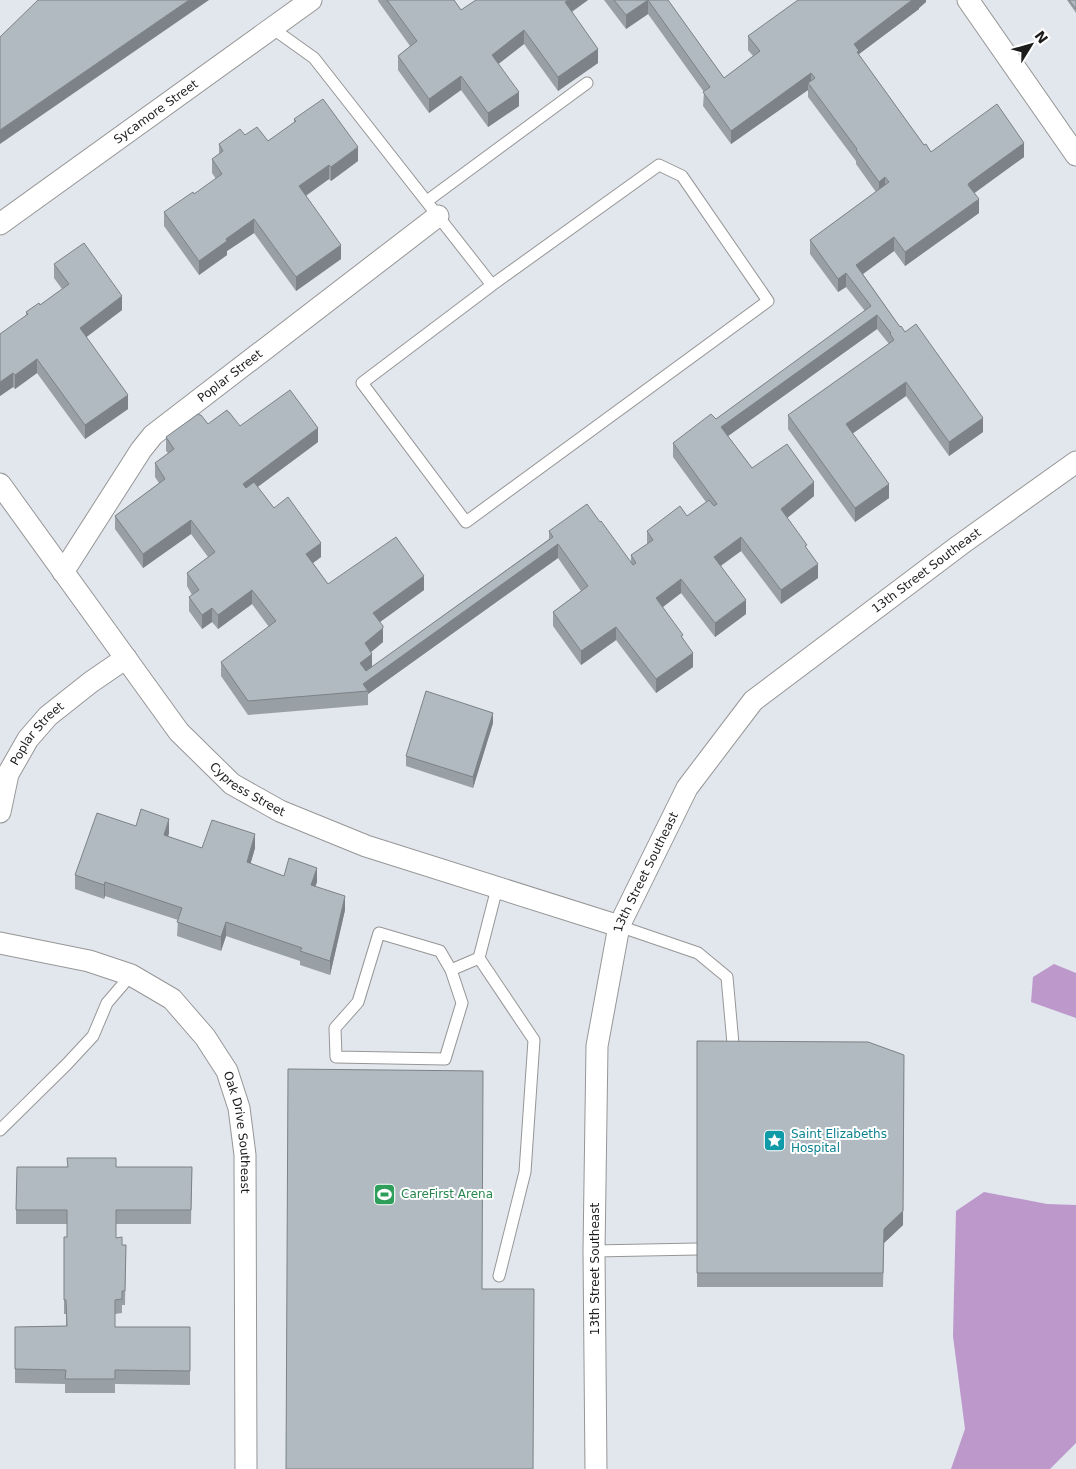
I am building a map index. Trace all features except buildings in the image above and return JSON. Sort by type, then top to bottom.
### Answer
[{"type":"street","name":"Sycamore Street","points":[[0,224],[311,0]]},
{"type":"street","points":[[968,0],[1076,155]]},
{"type":"street","name":"Poplar Street","points":[[63,572],[141,450],[153,435],[432,209]]},
{"type":"street","name":"13th Street Southeast","points":[[596,1469],[594,1251],[597,1046],[619,926],[687,788],[753,701],[960,545],[1076,462]]},
{"type":"street","name":"Cypress Street","points":[[0,484],[179,732],[232,784],[280,811],[366,846],[619,926]]},
{"type":"street","name":"Poplar Street","points":[[0,812],[8,774],[28,739],[48,716],[91,682],[126,658]]},
{"type":"street","name":"Oak Drive Southeast","points":[[0,943],[89,961],[131,975],[172,999],[206,1036],[227,1070],[239,1108],[245,1155],[246,1469]]},
{"type":"lane","points":[[272,28],[314,58],[492,285]]},
{"type":"lane","points":[[432,209],[587,83]]},
{"type":"lane","points":[[659,165],[682,176],[768,301],[466,522],[362,383],[492,285],[659,165]]},
{"type":"lane","points":[[497,888],[479,958],[534,1040],[525,1172],[499,1276]]},
{"type":"lane","points":[[619,926],[698,953],[727,977],[734,1055]]},
{"type":"lane","points":[[379,933],[440,951],[451,970],[462,1004],[445,1059],[336,1057],[335,1028],[358,1002],[379,933]]},
{"type":"lane","points":[[451,970],[479,958]]},
{"type":"lane","points":[[0,1130],[93,1036],[107,1003],[131,975]]},
{"type":"lane","points":[[594,1251],[697,1249]]},
{"type":"shaded area","points":[[1054,964],[1076,973],[1076,1018],[1031,1002],[1033,977]]},
{"type":"shaded area","points":[[984,1192],[1047,1204],[1076,1205],[1076,1443],[1050,1469],[951,1469],[965,1429],[953,1336],[956,1211]]},
{"type":"place","name":"Saint Elizabeths Hospital","points":[[775,1141]]},
{"type":"place","name":"CareFirst Arena","points":[[385,1194]]}]
